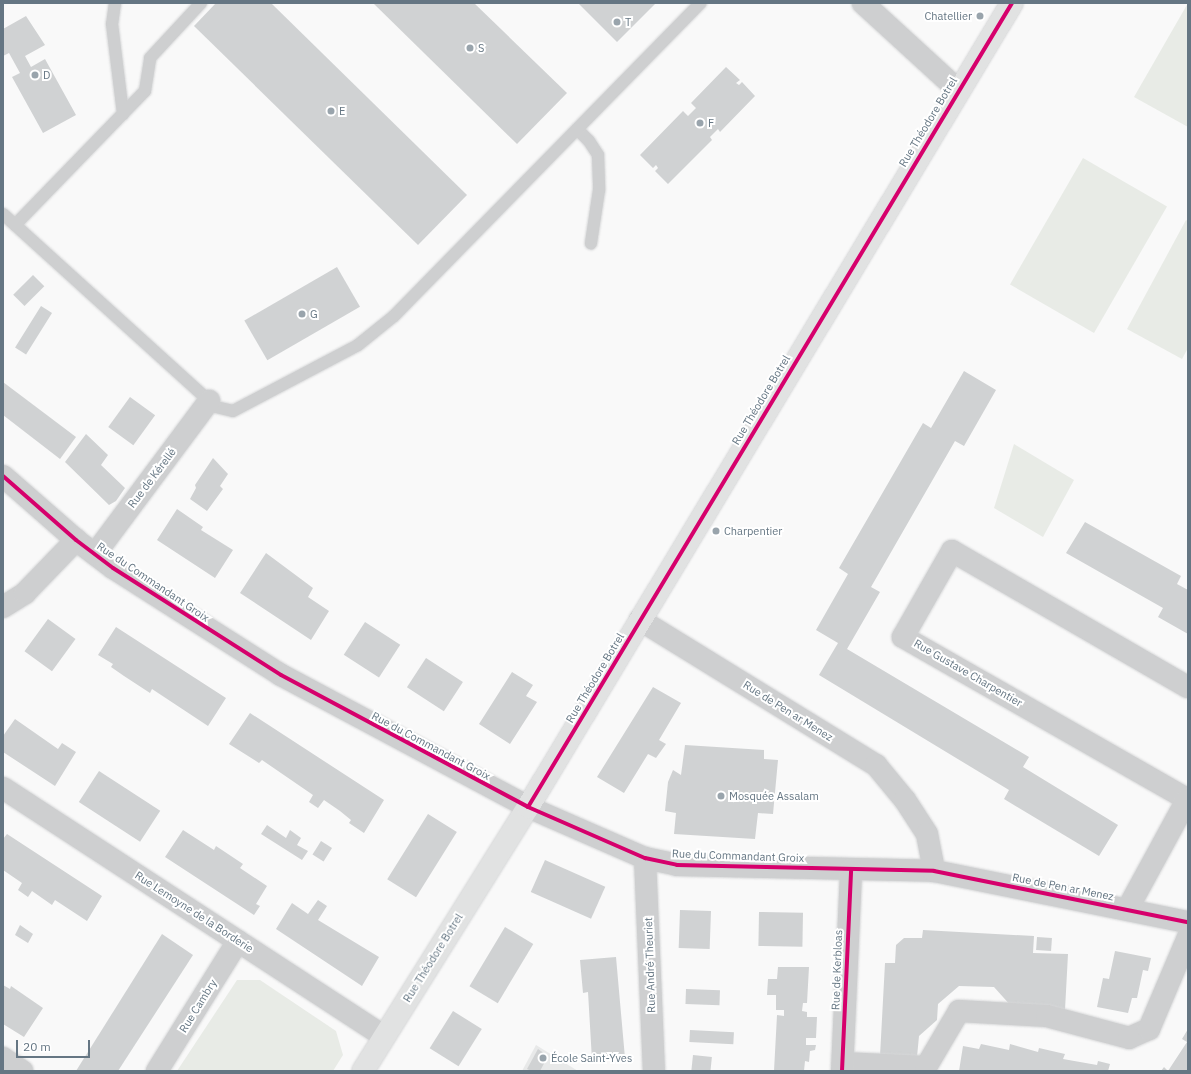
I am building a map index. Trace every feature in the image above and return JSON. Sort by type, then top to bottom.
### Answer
[{"type":"street","points":[[863,3],[958,90]]},
{"type":"street","name":"Rue Théodore Botrel","points":[[363,1071],[528,807],[958,90],[1012,3]]},
{"type":"street","name":"Rue de Kérellé","points":[[95,554],[209,401]]},
{"type":"street","name":"Rue du Commandant Groix","points":[[3,476],[76,540],[132,581],[281,675],[528,807],[645,858],[677,865],[934,871]]},
{"type":"street","points":[[3,607],[25,593],[76,540]]},
{"type":"street","name":"Rue Gustave Charpentier","points":[[1128,908],[1188,799],[903,636],[952,551],[1188,687]]},
{"type":"street","name":"Rue de Pen ar Menez","points":[[640,620],[876,765],[905,800],[927,834],[934,871],[1128,908],[1188,922]]},
{"type":"street","name":"Rue Lemoyne de la Borderie","points":[[3,788],[384,1036]]},
{"type":"street","name":"Rue André Theuriet","points":[[645,858],[654,1071]]},
{"type":"street","name":"Rue de Kerbloas","points":[[842,1067],[851,870]]},
{"type":"street","points":[[842,1067],[926,1067],[959,1011],[1047,1016],[1129,1038],[1149,1029],[1188,937]]},
{"type":"street","name":"Rue Cambry","points":[[157,1071],[238,941]]},
{"type":"street","points":[[3,1058],[22,1071]]},
{"type":"lane","points":[[115,3],[112,24],[123,114]]},
{"type":"lane","points":[[15,225],[145,91],[150,58],[201,3]]},
{"type":"lane","points":[[3,214],[209,401],[216,407],[233,412],[358,345],[394,316],[700,3]]},
{"type":"lane","points":[[577,129],[589,141],[598,155],[598,190],[591,243]]},
{"type":"shaded area","points":[[1188,3],[1188,127],[1134,97]]},
{"type":"shaded area","points":[[1083,158],[1167,206],[1094,333],[1010,284]]},
{"type":"shaded area","points":[[1186,220],[1188,221],[1188,348],[1182,359],[1127,329]]},
{"type":"shaded area","points":[[1014,444],[1074,480],[1043,537],[994,508]]},
{"type":"shaded area","points":[[237,980],[260,980],[336,1031],[343,1055],[333,1071],[177,1071]]},
{"type":"shaded area","name":"École Saint-Yves","points":[[536,1045],[578,1071],[522,1071]]},
{"type":"building","name":"E","points":[[216,3],[271,3],[467,195],[418,245],[194,26]]},
{"type":"building","name":"S","points":[[373,3],[474,3],[567,93],[517,144]]},
{"type":"building","name":"T","points":[[578,3],[656,3],[617,42]]},
{"type":"building","name":"D","points":[[26,16],[45,45],[25,56],[31,67],[45,59],[76,115],[43,133],[12,77],[20,73],[9,53],[3,56],[3,29]]},
{"type":"building","name":"F","points":[[726,67],[740,80],[736,83],[739,85],[742,82],[755,96],[720,132],[718,129],[710,137],[712,140],[668,184],[655,171],[658,168],[656,165],[653,168],[640,155],[683,111],[688,116],[696,108],[691,103]]},
{"type":"building","name":"G","points":[[337,267],[360,307],[267,360],[244,320]]},
{"type":"building","points":[[33,275],[44,286],[25,306],[13,295]]},
{"type":"building","points":[[41,306],[52,313],[26,354],[15,348]]},
{"type":"building","points":[[964,371],[996,390],[964,446],[955,441],[871,587],[880,592],[847,649],[1029,757],[1023,767],[1118,825],[1099,856],[1004,799],[1009,790],[819,675],[838,643],[816,630],[848,574],[839,568],[923,423],[931,428]]},
{"type":"building","points":[[3,382],[76,437],[60,459],[3,415]]},
{"type":"building","points":[[130,397],[155,415],[133,445],[108,427]]},
{"type":"building","points":[[86,434],[108,455],[101,465],[125,488],[116,501],[109,505],[65,462]]},
{"type":"building","points":[[213,458],[228,474],[220,486],[223,489],[207,511],[190,499],[196,488],[195,485]]},
{"type":"building","points":[[177,509],[203,527],[201,530],[233,550],[215,578],[157,540]]},
{"type":"building","points":[[1085,522],[1181,576],[1177,584],[1188,590],[1188,634],[1158,617],[1163,608],[1066,553]]},
{"type":"building","points":[[266,553],[313,588],[308,597],[329,611],[311,640],[240,593]]},
{"type":"building","points":[[48,619],[76,639],[52,671],[24,651]]},
{"type":"building","points":[[365,622],[400,645],[379,678],[344,655]]},
{"type":"building","points":[[116,627],[226,698],[208,726],[152,689],[150,693],[111,667],[113,664],[98,655]]},
{"type":"building","points":[[426,658],[463,682],[444,711],[407,687]]},
{"type":"building","points":[[512,672],[533,685],[526,696],[537,702],[510,744],[479,724]]},
{"type":"building","points":[[653,687],[681,703],[659,740],[666,744],[656,758],[648,754],[624,793],[597,777]]},
{"type":"building","points":[[250,713],[384,800],[364,833],[349,823],[351,820],[324,800],[318,808],[309,802],[313,795],[262,760],[259,763],[229,744]]},
{"type":"building","points":[[15,719],[58,749],[62,743],[76,752],[55,786],[3,752],[3,736]]},
{"type":"building","name":"Mosquée Assalam","points":[[685,745],[764,750],[764,759],[778,760],[773,814],[758,813],[755,839],[674,834],[676,813],[665,811],[668,782],[673,770],[681,775]]},
{"type":"building","points":[[99,771],[160,811],[140,842],[79,802]]},
{"type":"building","points":[[428,814],[457,832],[416,897],[387,879]]},
{"type":"building","points":[[267,825],[286,838],[290,830],[301,838],[297,845],[308,851],[302,860],[261,834]]},
{"type":"building","points":[[183,830],[214,850],[216,846],[243,864],[240,868],[267,886],[256,904],[260,906],[254,915],[165,857]]},
{"type":"building","points":[[7,834],[102,896],[87,921],[55,900],[52,905],[32,891],[28,897],[18,890],[22,883],[3,870],[3,839]]},
{"type":"building","points":[[321,841],[332,848],[324,861],[313,855]]},
{"type":"building","points":[[545,860],[605,887],[591,919],[531,892]]},
{"type":"building","points":[[318,900],[327,906],[318,920],[379,957],[362,986],[276,929],[292,903],[308,914]]},
{"type":"building","points":[[680,910],[711,911],[710,949],[679,948]]},
{"type":"building","points":[[759,912],[803,913],[802,947],[758,946]]},
{"type":"building","points":[[20,925],[33,934],[28,943],[15,935]]},
{"type":"building","points":[[505,927],[533,944],[498,1003],[469,986]]},
{"type":"building","points":[[923,930],[1034,936],[1033,953],[1068,954],[1065,1010],[1012,1007],[994,987],[959,986],[938,1004],[937,1020],[919,1036],[917,1057],[880,1056],[885,963],[895,963],[896,945],[904,938],[922,938]]},
{"type":"building","points":[[162,934],[193,955],[118,1071],[76,1071]]},
{"type":"building","points":[[1037,937],[1052,938],[1051,951],[1036,950]]},
{"type":"building","points":[[1115,951],[1151,958],[1148,971],[1143,970],[1137,998],[1132,998],[1128,1013],[1097,1007],[1103,978],[1109,979]]},
{"type":"building","points":[[616,957],[625,1058],[592,1060],[588,992],[583,993],[580,960]]},
{"type":"building","points":[[778,967],[809,967],[807,1003],[803,1003],[802,1011],[807,1012],[807,1017],[817,1017],[816,1038],[806,1038],[806,1045],[816,1045],[815,1050],[810,1051],[809,1062],[805,1061],[804,1071],[774,1071],[777,1015],[784,1016],[784,1010],[776,1010],[776,995],[767,995],[768,979],[777,979]]},
{"type":"building","points":[[3,985],[10,989],[11,986],[43,1008],[24,1037],[3,1024]]},
{"type":"building","points":[[686,989],[720,990],[719,1005],[685,1004]]},
{"type":"building","points":[[453,1011],[482,1029],[459,1066],[430,1048]]},
{"type":"building","points":[[1188,1029],[1188,1071],[1168,1071],[1187,1042],[1182,1039]]},
{"type":"building","points":[[690,1030],[734,1032],[733,1044],[689,1042]]},
{"type":"building","points":[[981,1044],[1009,1050],[1010,1044],[1038,1052],[1039,1048],[1065,1054],[1063,1059],[1097,1065],[1098,1061],[1110,1064],[1108,1071],[959,1071],[963,1046],[979,1049]]},
{"type":"building","points":[[538,1049],[548,1056],[540,1071],[531,1071],[527,1069]]},
{"type":"building","points":[[693,1055],[712,1057],[710,1071],[691,1071]]},
{"type":"building","points":[[1164,1067],[1168,1071],[1161,1071]]},
{"type":"cycle path","points":[[528,807],[1012,3]]},
{"type":"cycle path","points":[[3,476],[76,540],[113,568],[281,675],[528,807],[645,858],[677,865],[934,871],[1188,922]]},
{"type":"cycle path","points":[[842,1071],[851,870]]},
{"type":"place","name":"Chatellier","points":[[980,16]]},
{"type":"place","name":"T","points":[[617,22]]},
{"type":"place","name":"S","points":[[470,48]]},
{"type":"place","name":"D","points":[[35,75]]},
{"type":"place","name":"E","points":[[331,111]]},
{"type":"place","name":"F","points":[[700,123]]},
{"type":"place","name":"G","points":[[302,314]]},
{"type":"place","name":"Charpentier","points":[[716,531]]},
{"type":"place","name":"Mosquée Assalam","points":[[721,796]]},
{"type":"place","name":"École Saint-Yves","points":[[543,1058]]}]
